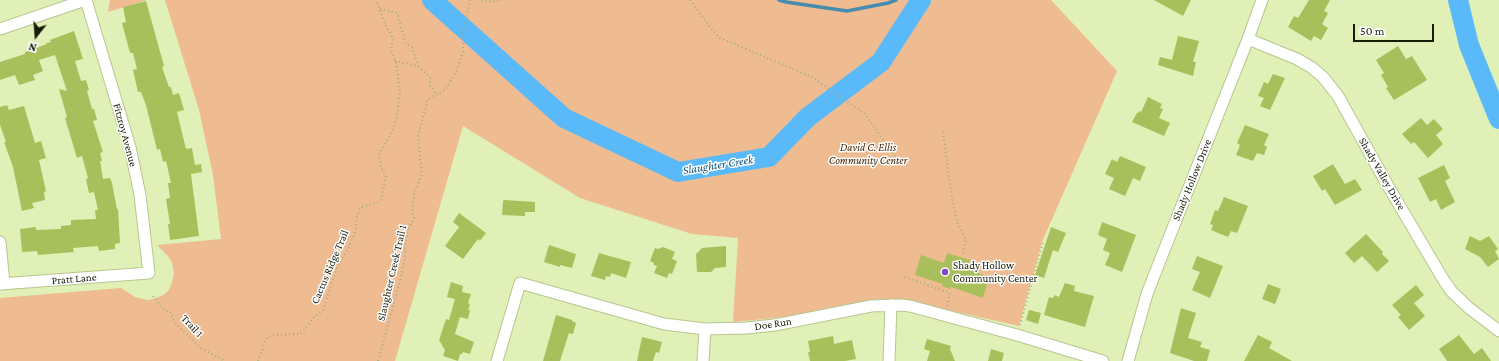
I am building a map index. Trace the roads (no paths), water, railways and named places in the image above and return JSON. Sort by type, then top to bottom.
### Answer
[{"type":"street","points":[[0,29],[86,0]]},
{"type":"street","name":"Fitzroy Avenue","points":[[86,0],[130,147],[140,195],[149,273]]},
{"type":"street","name":"Shady Hollow Drive","points":[[1128,361],[1147,294],[1262,0]]},
{"type":"street","name":"Shady Valley Drive","points":[[1248,39],[1297,59],[1323,76],[1338,96],[1388,186],[1443,279],[1452,292],[1469,308],[1499,331]]},
{"type":"street","points":[[0,242],[2,284]]},
{"type":"street","name":"Pratt Lane","points":[[2,284],[149,273]]},
{"type":"street","name":"Doe Run","points":[[497,361],[520,283],[664,324],[705,329],[746,328],[775,325],[855,309],[910,306],[1017,335],[1103,361]]},
{"type":"street","points":[[889,361],[890,306]]},
{"type":"street","points":[[703,361],[705,329]]},
{"type":"waterway","name":"Slaughter Creek","points":[[432,0],[564,118],[678,172],[769,157],[808,117],[881,62],[921,0]]},
{"type":"waterway","points":[[779,0],[847,11],[896,0]]},
{"type":"waterway","name":"Slaughter Creek","points":[[1458,0],[1469,45],[1499,119]]},
{"type":"place","name":"Shady Hollow Community Center","points":[[945,272]]},
{"type":"park label","name":"David C. Ellis Community Center","points":[[868,154]]}]
